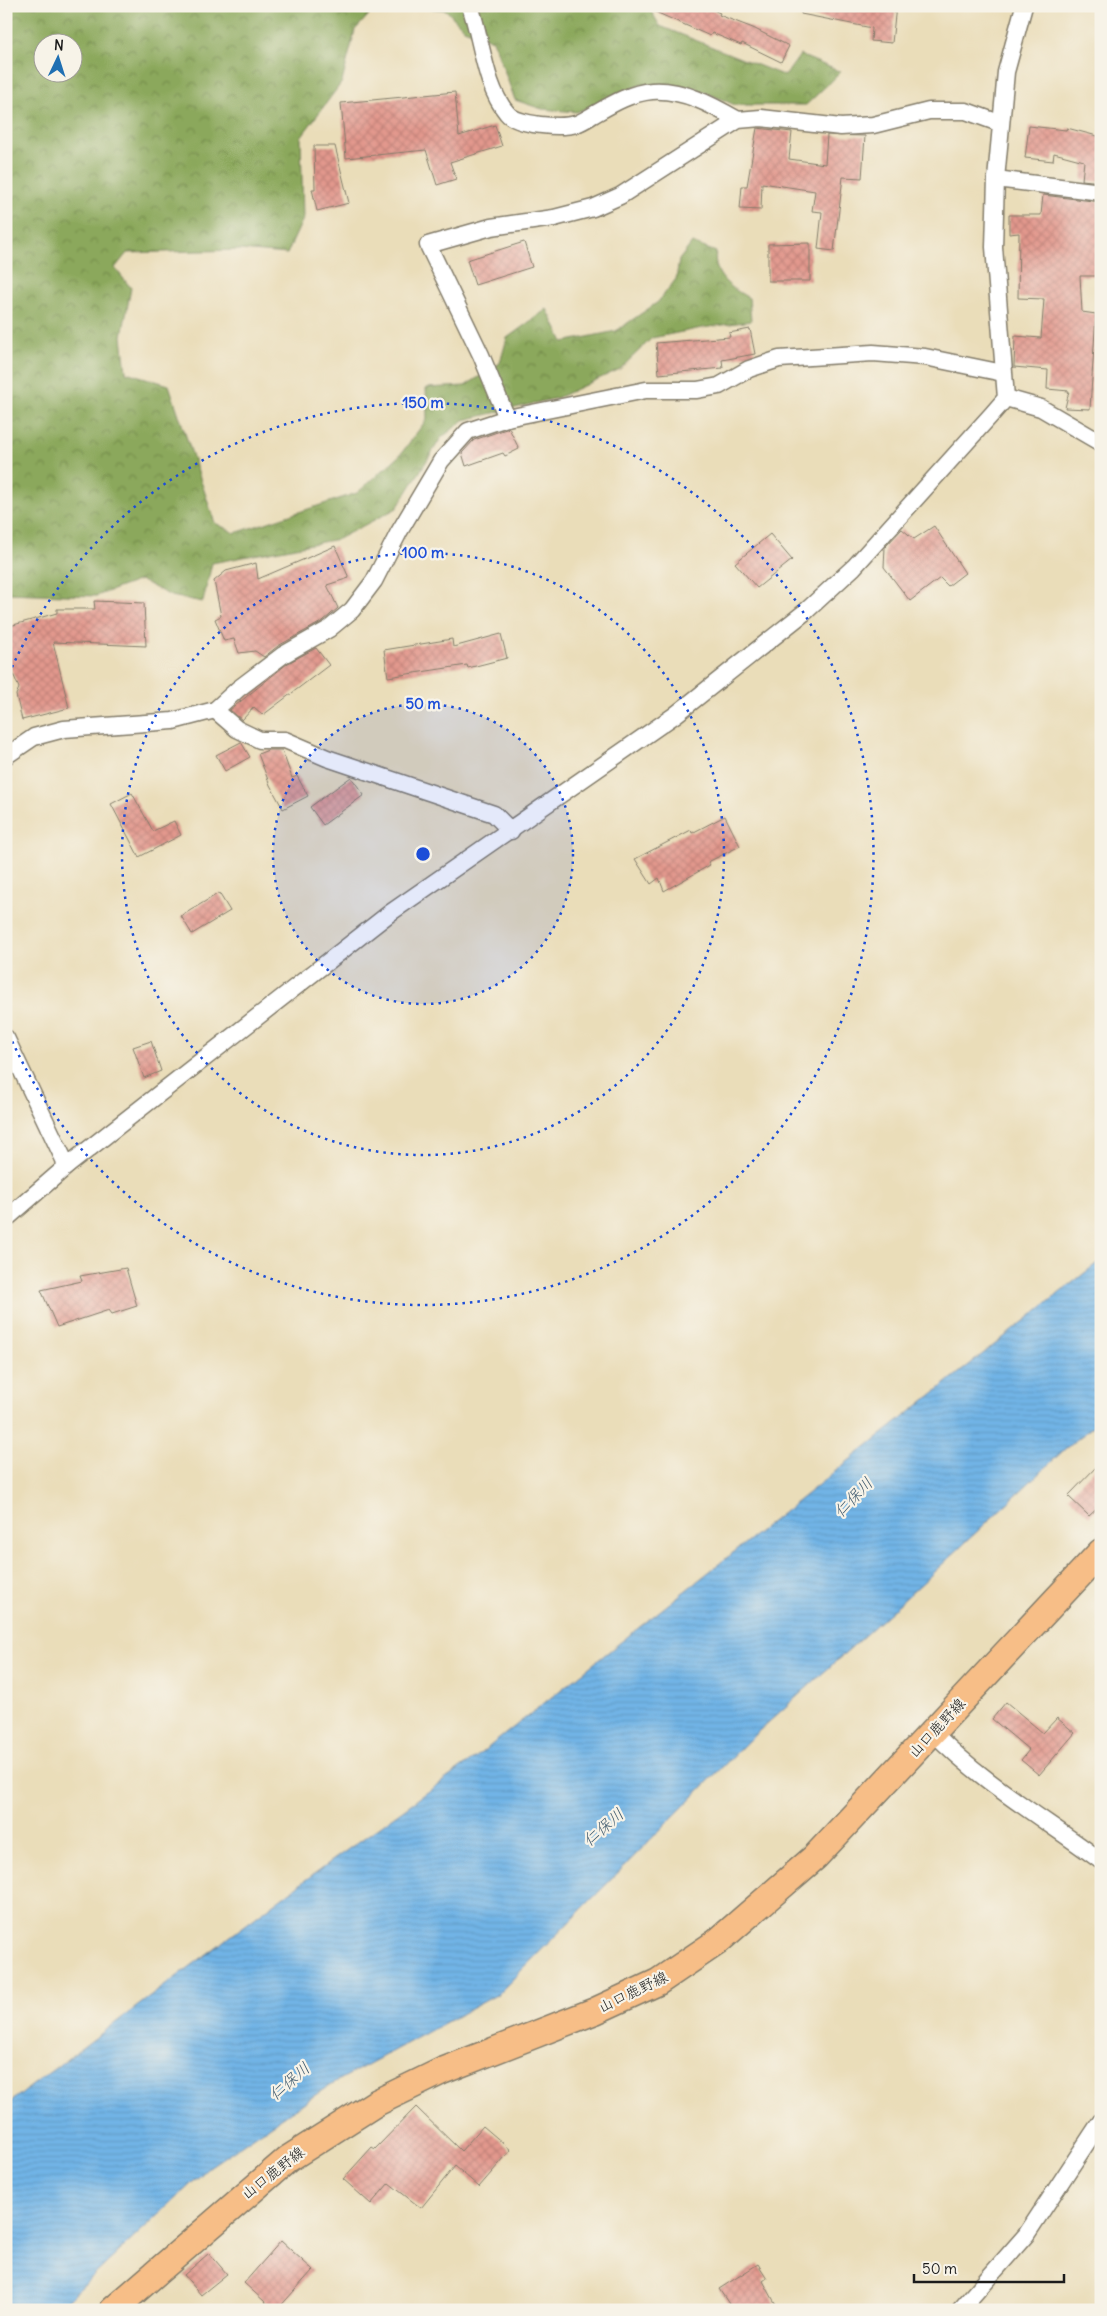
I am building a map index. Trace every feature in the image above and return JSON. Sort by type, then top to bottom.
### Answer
[{"type":"main road","name":"山口鹿野線","points":[[113,2310],[288,2159],[376,2103],[442,2071],[595,2011],[658,1982],[717,1942],[815,1857],[1101,1552]]},
{"type":"street","points":[[470,6],[494,92],[508,115],[528,123],[560,126],[577,124],[626,96],[653,91],[677,93],[712,105],[738,120]]},
{"type":"street","points":[[6,1218],[67,1166],[390,913],[675,715],[805,612],[854,567],[1006,398],[994,247],[996,179],[1006,72],[1024,6]]},
{"type":"street","points":[[506,418],[481,355],[428,245],[491,227],[554,218],[593,208],[620,196],[738,120],[761,118],[841,128],[873,125],[929,111],[966,111],[1000,123]]},
{"type":"street","points":[[996,179],[1101,192]]},
{"type":"street","points":[[6,756],[34,737],[64,729],[173,720],[215,710],[238,689],[283,655],[329,629],[352,610],[374,581],[399,532],[441,461],[468,431],[506,418],[646,390],[697,390],[719,386],[749,369],[779,359],[873,353],[925,357],[1003,373]]},
{"type":"street","points":[[1006,398],[1041,408],[1101,443]]},
{"type":"street","points":[[215,710],[237,729],[260,740],[285,740],[326,758],[494,814],[511,830]]},
{"type":"street","points":[[6,1038],[67,1166]]},
{"type":"street","points":[[933,1732],[950,1749],[1014,1799],[1101,1861]]},
{"type":"street","points":[[960,2310],[1026,2235],[1101,2121]]},
{"type":"green space","points":[[6,6],[377,6],[355,30],[342,82],[301,137],[303,219],[287,254],[240,250],[127,253],[115,268],[131,288],[122,336],[126,372],[169,385],[215,523],[235,533],[357,493],[400,455],[427,419],[426,388],[465,386],[500,363],[507,338],[547,309],[563,342],[616,331],[658,302],[676,279],[679,260],[692,243],[716,252],[717,268],[724,280],[749,298],[751,321],[652,338],[620,369],[557,398],[464,420],[441,438],[397,508],[338,539],[212,563],[203,602],[171,596],[140,580],[96,596],[6,593]]},
{"type":"green space","points":[[410,6],[648,6],[660,26],[785,76],[800,55],[841,72],[806,105],[735,105],[695,88],[640,85],[577,112],[542,109],[515,100],[493,40],[464,29],[446,10]]},
{"type":"water","name":"仁保川","points":[[1101,1260],[1101,1420],[1065,1449],[919,1586],[749,1740],[498,1994],[330,2085],[209,2167],[57,2310],[6,2310],[6,2105],[304,1881],[475,1758]]},
{"type":"building","points":[[642,6],[704,6],[720,13],[719,15],[753,28],[789,46],[781,62],[742,43],[741,45],[712,33],[710,36]]},
{"type":"building","points":[[802,6],[896,6],[892,43],[871,41],[872,28],[801,14]]},
{"type":"building","points":[[455,92],[459,136],[495,125],[502,146],[450,162],[456,179],[437,185],[426,150],[346,158],[341,103]]},
{"type":"building","points":[[1029,126],[1066,130],[1067,128],[1101,137],[1101,182],[1082,180],[1084,161],[1054,153],[1053,161],[1025,158]]},
{"type":"building","points":[[757,128],[792,132],[789,159],[825,164],[827,135],[865,136],[862,178],[843,177],[834,251],[818,249],[822,212],[812,211],[815,191],[762,183],[761,210],[740,209],[742,186],[747,186]]},
{"type":"building","points":[[314,146],[335,146],[349,203],[317,211],[312,189],[315,189]]},
{"type":"building","points":[[1043,195],[1101,202],[1101,276],[1080,276],[1082,312],[1096,314],[1090,409],[1065,408],[1069,391],[1047,389],[1048,370],[1014,367],[1015,336],[1041,338],[1044,299],[1018,298],[1019,233],[1009,234],[1009,215],[1041,215]]},
{"type":"building","points":[[524,242],[532,267],[475,285],[467,260]]},
{"type":"building","points":[[810,243],[810,281],[768,281],[768,244]]},
{"type":"building","points":[[750,329],[755,354],[722,360],[723,368],[659,374],[656,343],[730,337],[729,333]]},
{"type":"building","points":[[509,428],[519,449],[505,456],[503,453],[466,466],[462,453],[474,440]]},
{"type":"building","points":[[934,526],[965,573],[948,586],[940,578],[910,601],[884,567],[885,547],[902,529],[914,539]]},
{"type":"building","points":[[770,534],[792,560],[757,588],[735,563]]},
{"type":"building","points":[[335,546],[349,578],[327,585],[338,608],[323,621],[278,646],[264,657],[255,651],[239,653],[234,639],[224,641],[215,619],[221,616],[214,581],[226,571],[256,563],[258,579]]},
{"type":"building","points":[[94,601],[144,603],[146,646],[53,642],[69,708],[22,720],[16,695],[19,688],[6,657],[6,627],[57,613],[57,609],[95,609]]},
{"type":"building","points":[[501,634],[507,658],[468,668],[467,665],[388,677],[384,650],[452,639],[453,647]]},
{"type":"building","points":[[316,648],[329,665],[263,715],[254,707],[242,720],[230,710],[288,663]]},
{"type":"building","points":[[241,742],[250,757],[225,771],[216,755]]},
{"type":"building","points":[[268,750],[282,750],[292,778],[297,776],[308,796],[283,809],[270,785],[258,754]]},
{"type":"building","points":[[351,777],[364,795],[323,825],[310,807]]},
{"type":"building","points":[[132,793],[153,831],[174,821],[181,835],[139,857],[111,804]]},
{"type":"building","points":[[725,816],[740,846],[708,862],[710,865],[664,891],[659,878],[651,884],[635,859],[691,830],[692,833]]},
{"type":"building","points":[[219,893],[230,911],[192,934],[181,916]]},
{"type":"building","points":[[151,1041],[161,1071],[144,1078],[133,1047]]},
{"type":"building","points":[[126,1268],[137,1306],[112,1314],[109,1310],[57,1327],[41,1290],[82,1281],[80,1276]]},
{"type":"building","points":[[1101,1462],[1101,1505],[1089,1516],[1068,1496]]},
{"type":"building","points":[[1006,1702],[1043,1733],[1057,1718],[1075,1733],[1039,1775],[1021,1760],[1029,1750],[992,1719]]},
{"type":"building","points":[[416,2107],[461,2151],[483,2126],[511,2150],[479,2187],[455,2166],[421,2208],[389,2183],[371,2204],[343,2179],[372,2147],[375,2149]]},
{"type":"building","points":[[281,2241],[313,2270],[277,2310],[274,2310],[244,2283]]},
{"type":"building","points":[[209,2253],[227,2274],[201,2295],[184,2275]]},
{"type":"building","points":[[758,2264],[767,2278],[763,2281],[779,2310],[733,2310],[719,2289]]}]
